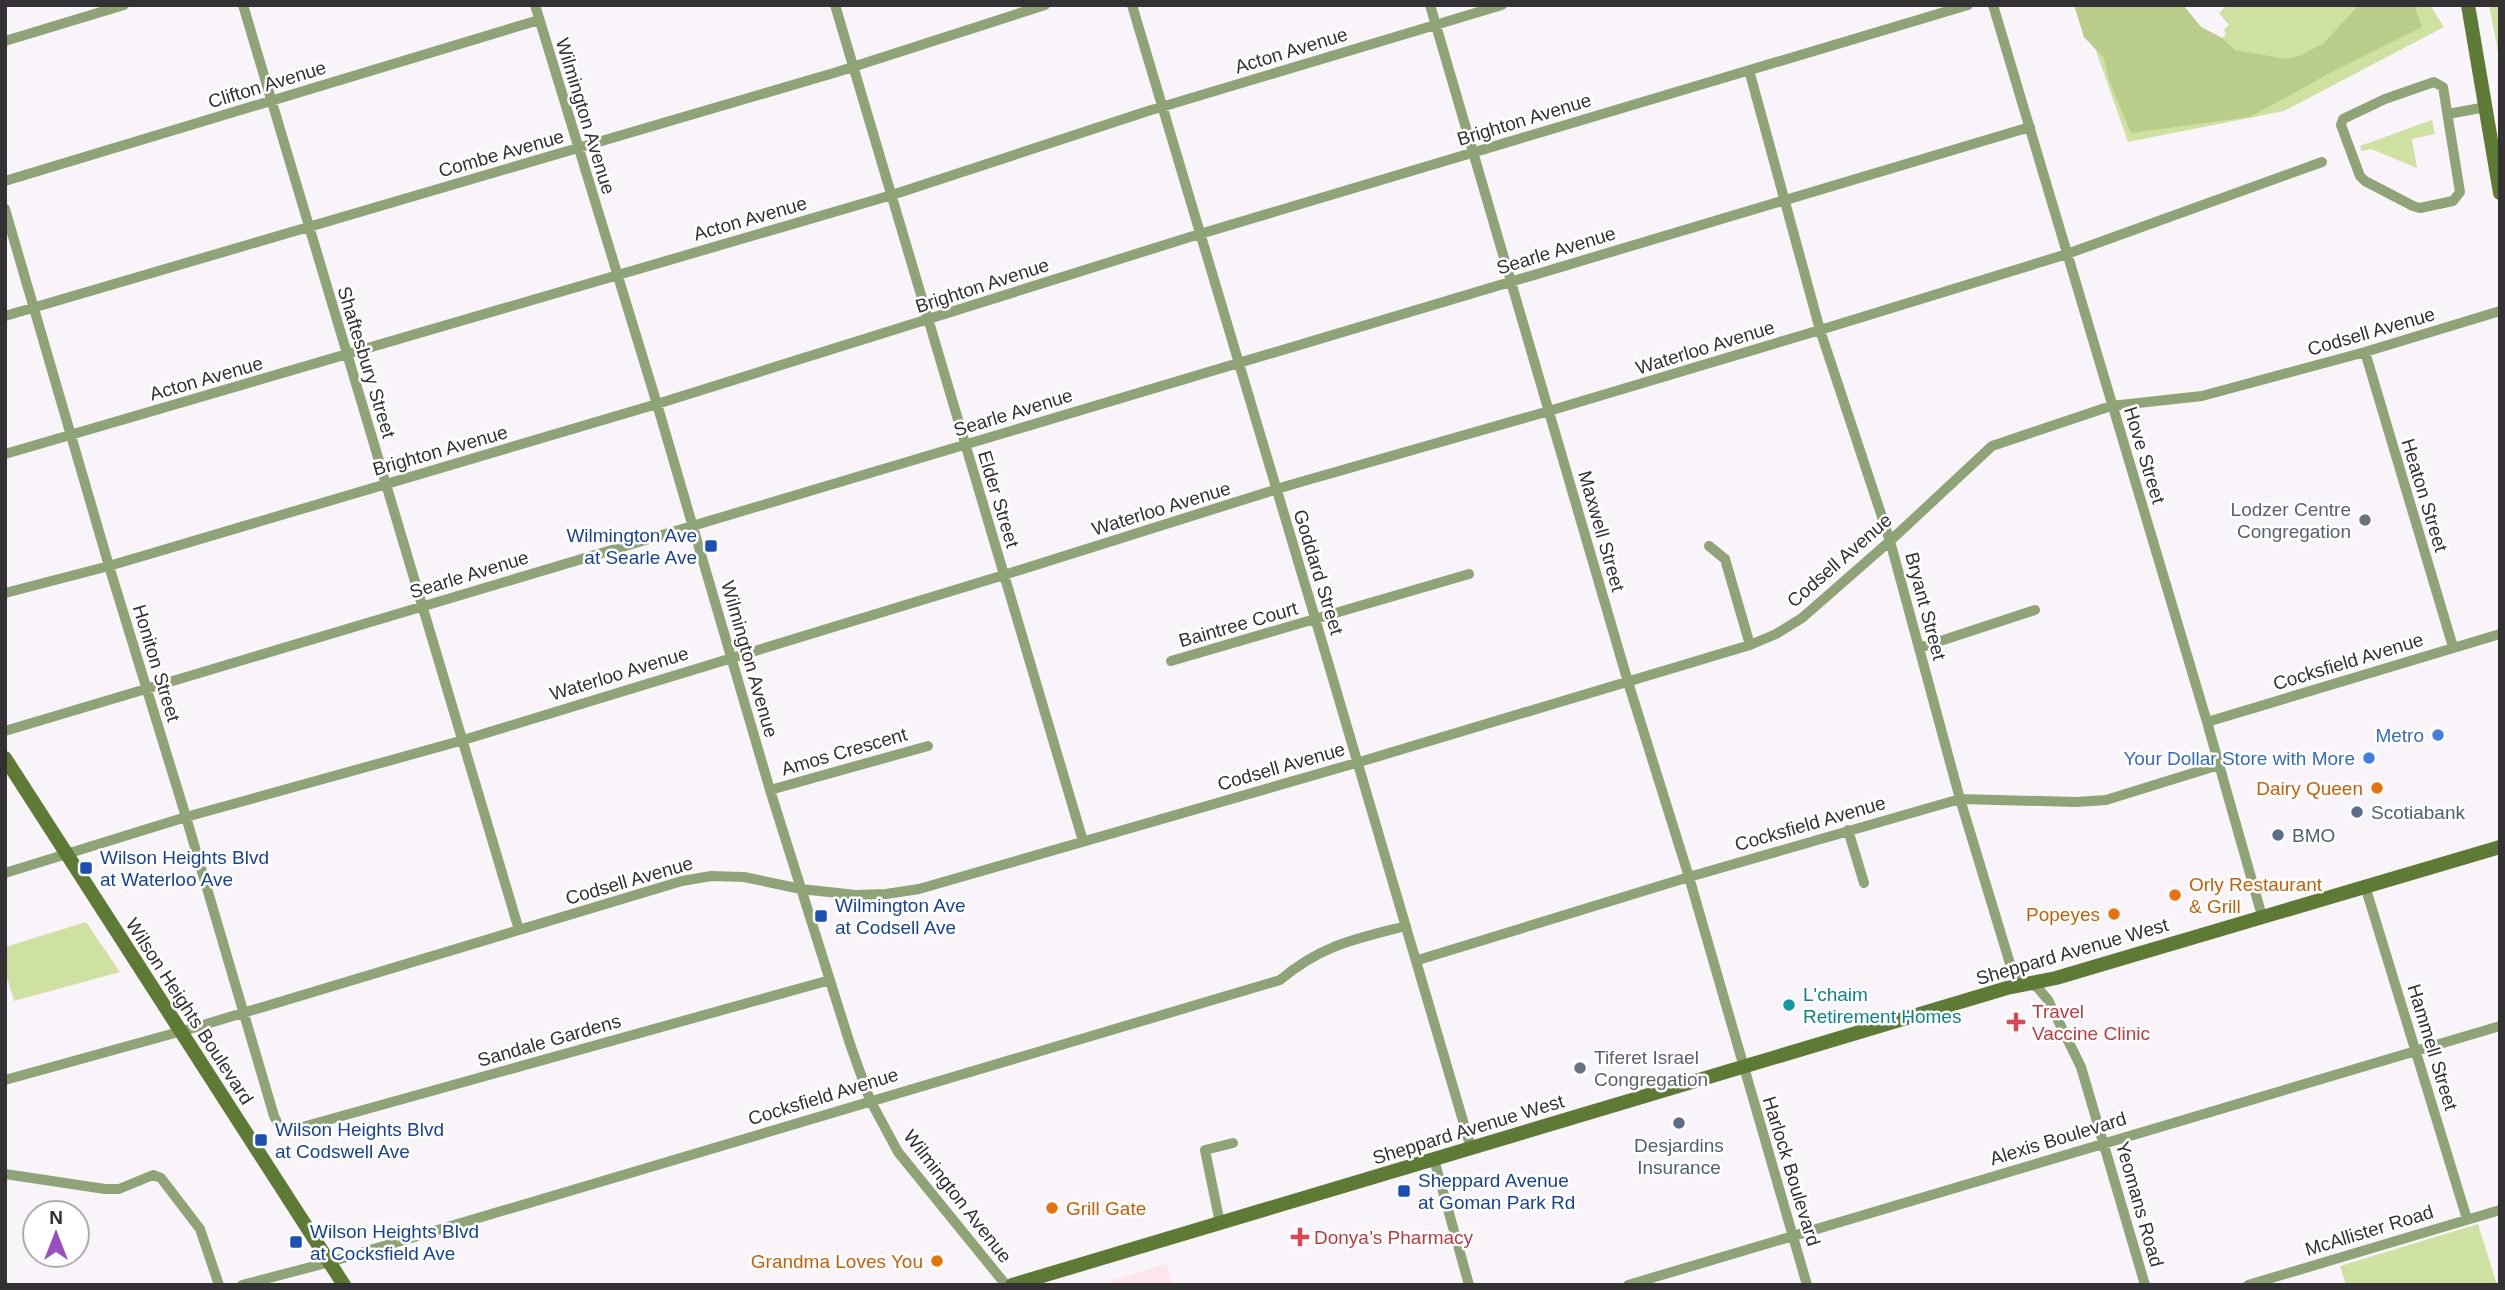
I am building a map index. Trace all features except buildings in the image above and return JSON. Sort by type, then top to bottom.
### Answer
[{"type":"main road","points":[[2468,5],[2500,193]]},
{"type":"main road","name":"Wilson Heights Boulevard","points":[[5,758],[344,1285]]},
{"type":"main road","name":"Sheppard Avenue West","points":[[1009,1285],[2007,988],[2056,978],[2500,847]]},
{"type":"street","points":[[5,41],[124,5]]},
{"type":"street","name":"Shaftesbury Street","points":[[243,5],[460,740],[519,930]]},
{"type":"street","name":"Wilmington Avenue","points":[[534,5],[657,404],[770,790],[870,1100],[898,1152],[1009,1285]]},
{"type":"street","name":"Elder Street","points":[[835,5],[1083,841]]},
{"type":"street","name":"Combe Avenue","points":[[5,316],[854,67],[1045,5]]},
{"type":"street","name":"Goddard Street","points":[[1132,5],[1356,763],[1418,960],[1471,1148]]},
{"type":"street","name":"Maxwell Street","points":[[1430,5],[1743,1067]]},
{"type":"street","name":"Acton Avenue","points":[[5,454],[892,195],[1163,107],[1502,5]]},
{"type":"street","name":"Brighton Avenue","points":[[5,593],[109,566],[657,404],[1200,234],[1968,5]]},
{"type":"street","name":"Hove Street","points":[[1993,5],[2207,722],[2262,916]]},
{"type":"street","name":"Clifton Avenue","points":[[5,181],[539,20]]},
{"type":"street","name":"Bryant Street","points":[[1749,70],[1820,330],[1890,541],[1960,799],[2011,967],[2018,977],[2030,983]]},
{"type":"street","points":[[2434,82],[2443,87],[2448,114],[2459,192],[2453,201],[2420,208],[2403,202],[2360,176],[2341,125],[2343,119],[2434,82]]},
{"type":"street","points":[[2448,114],[2486,107]]},
{"type":"street","name":"Searle Avenue","points":[[5,731],[2030,127]]},
{"type":"street","name":"Waterloo Avenue","points":[[5,873],[186,817],[460,740],[1276,490],[1820,330],[2067,254],[2322,162]]},
{"type":"street","name":"Honiton Street","points":[[5,209],[109,566],[279,1126]]},
{"type":"street","name":"Codsell Avenue","points":[[5,1080],[181,1032],[682,881],[711,876],[744,877],[801,889],[856,895],[919,889],[1356,763],[1750,645],[1776,634],[1802,618],[1992,446],[2111,406],[2202,396],[2365,352],[2500,311]]},
{"type":"street","name":"Heaton Street","points":[[2365,352],[2452,647]]},
{"type":"street","points":[[1709,546],[1725,559],[1750,645]]},
{"type":"street","name":"Baintree Court","points":[[1171,661],[1469,573]]},
{"type":"street","points":[[1919,648],[2035,610]]},
{"type":"street","name":"Cocksfield Avenue","points":[[2207,722],[2500,634]]},
{"type":"street","name":"Amos Crescent","points":[[770,790],[928,746]]},
{"type":"street","name":"Cocksfield Avenue","points":[[1418,960],[1689,877],[1960,799],[2076,802],[2106,800],[2219,765]]},
{"type":"street","points":[[1848,830],[1864,883]]},
{"type":"street","name":"Hammell Street","points":[[2365,886],[2467,1219]]},
{"type":"street","name":"Cocksfield Avenue","points":[[242,1285],[330,1262],[1280,980],[1301,962],[1341,943],[1406,926]]},
{"type":"street","name":"Sandale Gardens","points":[[279,1126],[288,1131],[830,980]]},
{"type":"street","name":"Yeomans Road","points":[[2030,983],[2048,1000],[2081,1068],[2145,1285]]},
{"type":"street","name":"Alexis Boulevard","points":[[1628,1285],[2500,1026]]},
{"type":"street","name":"Harlock Boulevard","points":[[1743,1067],[1807,1285]]},
{"type":"street","points":[[1220,1223],[1205,1150],[1233,1143]]},
{"type":"street","points":[[1434,1159],[1469,1285]]},
{"type":"street","points":[[5,1174],[105,1189],[119,1188],[153,1175],[161,1178],[201,1229],[219,1285]]},
{"type":"street","name":"McAllister Road","points":[[2248,1285],[2500,1210]]},
{"type":"shaded area","points":[[1167,1264],[1172,1285],[1113,1285],[1112,1280]]},
{"type":"green space","points":[[2074,5],[2183,5],[2201,27],[2222,38],[2235,50],[2286,59],[2299,56],[2324,43],[2359,5],[2414,5],[2422,27],[2341,67],[2250,117],[2131,133],[2109,80],[2104,58],[2084,37]]},
{"type":"green space","points":[[2080,5],[2183,5],[2201,27],[2222,38],[2229,25],[2219,13],[2227,5],[2430,5],[2444,27],[2284,111],[2128,142]]},
{"type":"green space","points":[[2489,5],[2500,5],[2500,62]]},
{"type":"green space","points":[[2432,120],[2435,134],[2412,139],[2417,168],[2371,149],[2361,151],[2360,146]]},
{"type":"green space","points":[[86,922],[120,972],[14,1001],[5,971],[5,947]]},
{"type":"green space","points":[[2478,1224],[2497,1285],[2346,1285],[2340,1266]]},
{"type":"place","name":"Lodzer Centre Congregation","points":[[2365,520]]},
{"type":"place","name":"Wilmington Ave at Searle Ave","points":[[711,546]]},
{"type":"place","name":"Metro","points":[[2438,735]]},
{"type":"place","name":"Your Dollar Store with More","points":[[2369,758]]},
{"type":"place","name":"Dairy Queen","points":[[2377,788]]},
{"type":"place","name":"Scotiabank","points":[[2357,812]]},
{"type":"place","name":"BMO","points":[[2278,835]]},
{"type":"place","name":"Wilson Heights Blvd at Waterloo Ave","points":[[86,868]]},
{"type":"place","name":"Orly Restaurant & Grill","points":[[2175,895]]},
{"type":"place","name":"Popeyes","points":[[2114,914]]},
{"type":"place","name":"Wilmington Ave at Codsell Ave","points":[[821,916]]},
{"type":"place","name":"L'chaim Retirement Homes","points":[[1789,1005]]},
{"type":"place","name":"Travel Vaccine Clinic","points":[[2016,1022]]},
{"type":"place","name":"Tiferet Israel Congregation","points":[[1580,1068]]},
{"type":"place","name":"Desjardins Insurance","points":[[1679,1123]]},
{"type":"place","name":"Wilson Heights Blvd at Codswell Ave","points":[[261,1140]]},
{"type":"place","name":"Sheppard Avenue at Goman Park Rd","points":[[1404,1191]]},
{"type":"place","name":"Grill Gate","points":[[1052,1208]]},
{"type":"place","name":"Donya’s Pharmacy","points":[[1300,1237]]},
{"type":"place","name":"Wilson Heights Blvd at Cocksfield Ave","points":[[296,1242]]},
{"type":"place","name":"Grandma Loves You","points":[[937,1261]]}]
